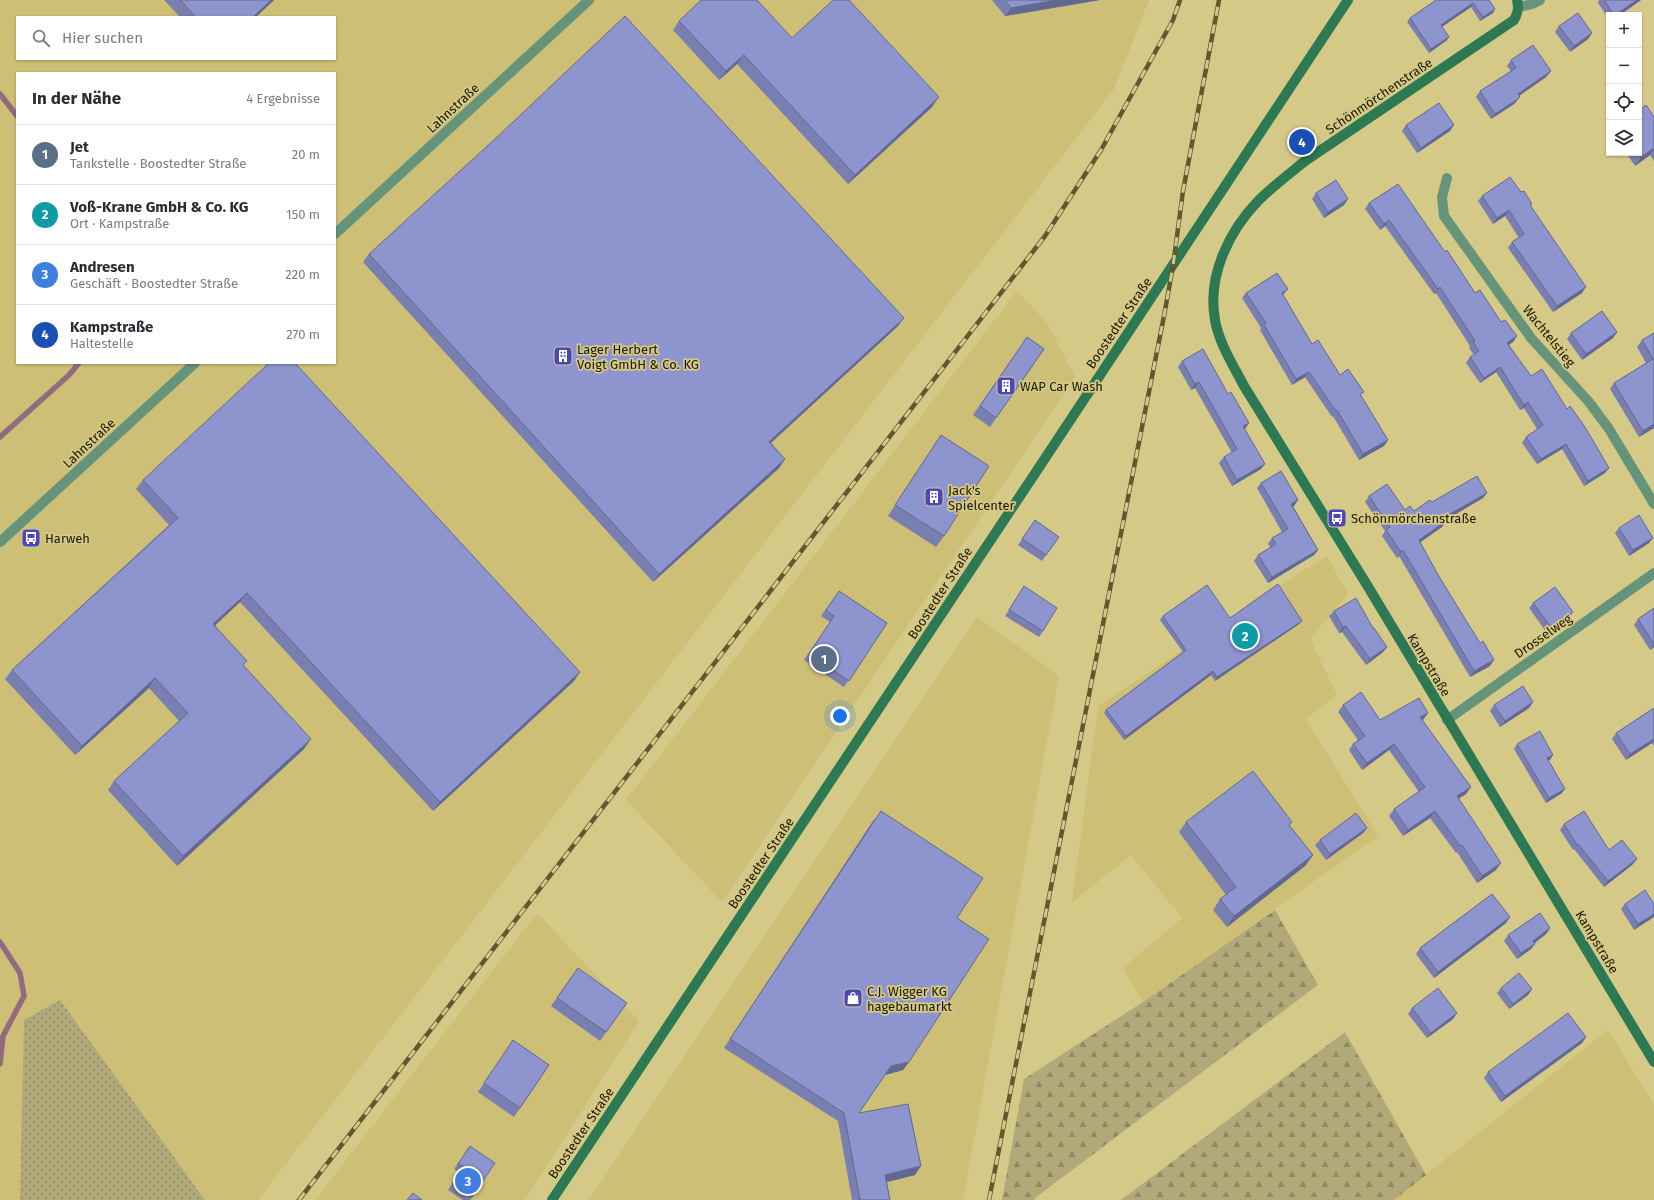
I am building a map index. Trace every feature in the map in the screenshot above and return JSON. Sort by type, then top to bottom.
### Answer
[{"type":"street","name":"Lahnstraße","points":[[336,233],[589,0]]},
{"type":"street","name":"Boostedter Straße","points":[[552,1200],[1348,0]]},
{"type":"street","name":"Schönmörchenstraße","points":[[1218,271],[1222,256],[1236,230],[1258,200],[1275,185],[1305,161],[1514,20],[1518,14],[1518,3],[1532,4],[1540,0]]},
{"type":"street","name":"Wachtelstieg","points":[[1447,178],[1442,196],[1444,216],[1530,338],[1589,402],[1609,429],[1654,504]]},
{"type":"street","name":"Kampstraße","points":[[1218,271],[1214,289],[1215,320],[1219,335],[1244,386],[1367,585],[1654,1062]]},
{"type":"street","name":"Lahnstraße","points":[[0,542],[194,364]]},
{"type":"street","name":"Drosselweg","points":[[1447,720],[1654,573]]},
{"type":"shaded area","points":[[0,0],[1149,0],[1114,89],[258,1200],[205,1200],[60,1000],[24,1020],[20,1200],[0,1200]]},
{"type":"shaded area","points":[[1017,291],[1048,324],[1075,377],[722,902],[626,800]]},
{"type":"shaded area","points":[[1327,556],[1348,594],[1310,639],[1337,695],[1306,719],[1378,836],[1143,1002],[1123,968],[1182,918],[1131,855],[1072,902],[1098,706]]},
{"type":"shaded area","points":[[977,617],[1059,676],[963,1200],[589,1200]]},
{"type":"shaded area","points":[[537,913],[639,1021],[525,1200],[315,1200]]},
{"type":"shaded area","points":[[1608,1030],[1654,1105],[1654,1200],[1394,1200]]},
{"type":"green space","points":[[1275,910],[1318,985],[1034,1200],[1002,1200],[1024,1079],[1143,1002]]},
{"type":"green space","points":[[60,1000],[205,1200],[20,1200],[24,1020]]},
{"type":"green space","points":[[1345,1032],[1426,1175],[1394,1200],[1121,1200]]},
{"type":"building","points":[[180,0],[271,0],[254,16],[195,16]]},
{"type":"building","points":[[701,0],[757,0],[792,38],[833,0],[849,0],[939,97],[855,175],[744,55],[726,71],[679,21]]},
{"type":"building","points":[[1005,0],[1057,0],[1011,8]]},
{"type":"building","points":[[1436,0],[1489,0],[1495,9],[1483,17],[1473,3],[1441,25],[1449,37],[1431,49],[1410,18]]},
{"type":"building","points":[[1604,0],[1637,0],[1619,12],[1612,12]]},
{"type":"building","points":[[1578,13],[1592,33],[1574,46],[1559,26]]},
{"type":"building","points":[[625,16],[904,318],[769,442],[785,459],[659,574],[369,254],[495,139]]},
{"type":"building","points":[[1533,45],[1551,71],[1518,94],[1520,97],[1518,99],[1495,114],[1480,91],[1516,68],[1511,60]]},
{"type":"building","points":[[1439,103],[1454,125],[1421,148],[1406,125]]},
{"type":"building","points":[[1646,105],[1654,117],[1654,148],[1641,157],[1640,156],[1642,156],[1642,108]]},
{"type":"building","points":[[1510,177],[1521,192],[1524,191],[1532,204],[1530,205],[1586,287],[1557,306],[1512,242],[1524,234],[1509,210],[1497,218],[1482,196]]},
{"type":"building","points":[[1336,180],[1348,199],[1328,212],[1316,193]]},
{"type":"building","points":[[1398,184],[1445,252],[1447,250],[1475,293],[1480,290],[1501,322],[1505,320],[1517,336],[1507,343],[1531,376],[1542,369],[1567,409],[1570,406],[1585,427],[1609,468],[1588,481],[1566,444],[1541,459],[1526,437],[1543,425],[1528,402],[1524,405],[1500,367],[1484,378],[1470,357],[1479,351],[1473,342],[1475,341],[1440,287],[1438,289],[1389,220],[1384,224],[1369,203]]},
{"type":"building","points":[[1277,273],[1288,289],[1282,293],[1312,344],[1318,340],[1340,375],[1348,369],[1364,392],[1360,394],[1388,440],[1363,454],[1337,410],[1336,411],[1309,372],[1296,379],[1264,325],[1266,323],[1246,293]]},
{"type":"building","points":[[1602,311],[1617,332],[1586,354],[1571,333]]},
{"type":"building","points":[[1654,333],[1654,424],[1643,431],[1614,383],[1653,359],[1642,340]]},
{"type":"building","name":"WAP Car Wash","points":[[1027,337],[1044,349],[996,418],[980,406]]},
{"type":"building","points":[[1203,349],[1228,394],[1231,392],[1249,423],[1243,426],[1265,464],[1237,480],[1224,457],[1237,449],[1199,382],[1195,384],[1182,361]]},
{"type":"building","points":[[268,364],[296,364],[580,672],[440,802],[247,593],[213,624],[247,661],[243,665],[311,739],[183,856],[114,781],[188,713],[155,678],[82,746],[12,670],[178,518],[143,480]]},
{"type":"building","name":"Jack's Spielcenter","points":[[941,435],[989,466],[944,536],[895,505]]},
{"type":"building","points":[[1281,471],[1298,500],[1291,504],[1318,550],[1272,577],[1258,555],[1276,544],[1272,538],[1288,529],[1261,483]]},
{"type":"building","points":[[1477,476],[1487,493],[1443,518],[1446,521],[1419,540],[1438,575],[1480,643],[1483,641],[1494,660],[1474,671],[1403,550],[1401,552],[1386,530],[1390,527],[1369,496],[1387,484],[1405,510],[1410,506],[1414,511],[1430,500],[1432,502]]},
{"type":"building","points":[[1639,515],[1653,538],[1633,550],[1619,528]]},
{"type":"building","points":[[1035,520],[1059,537],[1046,555],[1022,539]]},
{"type":"building","points":[[1278,584],[1302,621],[1217,677],[1213,671],[1126,736],[1106,710],[1186,650],[1163,616],[1207,585],[1230,618]]},
{"type":"building","points":[[1024,586],[1057,608],[1043,631],[1009,610]]},
{"type":"building","points":[[1555,587],[1573,612],[1551,627],[1533,603]]},
{"type":"building","points":[[839,591],[887,623],[849,681],[809,654],[834,616],[826,610]]},
{"type":"building","points":[[1356,598],[1373,628],[1387,647],[1370,659],[1346,626],[1343,627],[1334,611]]},
{"type":"building","points":[[1654,608],[1654,644],[1638,619]]},
{"type":"building","points":[[1523,686],[1533,702],[1505,721],[1494,705]]},
{"type":"building","points":[[1361,692],[1380,720],[1419,698],[1428,713],[1420,717],[1471,787],[1457,796],[1501,863],[1482,876],[1462,845],[1460,846],[1435,811],[1408,830],[1394,809],[1425,787],[1394,744],[1367,763],[1353,744],[1365,736],[1343,705]]},
{"type":"building","points":[[1654,708],[1654,739],[1630,754],[1616,733]]},
{"type":"building","points":[[1540,731],[1553,755],[1547,758],[1565,789],[1549,798],[1517,744]]},
{"type":"building","points":[[1253,771],[1292,822],[1289,825],[1313,855],[1234,916],[1220,899],[1236,887],[1186,822]]},
{"type":"building","name":"C.J. Wigger KG hagebaumarkt","points":[[881,811],[983,878],[957,918],[989,939],[909,1062],[891,1066],[859,1113],[908,1104],[921,1166],[885,1175],[890,1200],[860,1200],[844,1113],[730,1039]]},
{"type":"building","points":[[1584,811],[1609,850],[1622,840],[1637,859],[1608,881],[1578,844],[1577,845],[1564,824]]},
{"type":"building","points":[[1356,813],[1367,828],[1330,854],[1320,840]]},
{"type":"building","points":[[1645,890],[1654,904],[1654,914],[1638,924],[1625,904]]},
{"type":"building","points":[[1492,894],[1510,917],[1438,972],[1420,948]]},
{"type":"building","points":[[1540,913],[1550,928],[1533,941],[1535,944],[1521,953],[1508,935]]},
{"type":"building","points":[[578,968],[627,1003],[606,1032],[557,998]]},
{"type":"building","points":[[1519,973],[1532,989],[1513,1004],[1501,988]]},
{"type":"building","points":[[1438,988],[1457,1013],[1431,1033],[1412,1008]]},
{"type":"building","points":[[1568,1013],[1586,1037],[1505,1096],[1488,1072]]},
{"type":"building","points":[[513,1040],[549,1065],[520,1108],[484,1083]]},
{"type":"building","points":[[470,1146],[495,1163],[472,1197],[452,1184],[464,1167],[458,1164]]},
{"type":"building","points":[[413,1193],[422,1200],[407,1200]]},
{"type":"waterway","points":[[0,94],[16,115]]},
{"type":"waterway","points":[[0,437],[69,375],[78,364]]},
{"type":"waterway","points":[[0,942],[20,973],[24,996],[3,1036],[0,1064]]},
{"type":"railway","points":[[299,1200],[1045,236],[1101,150],[1173,20],[1180,0]]},
{"type":"railway","points":[[989,1200],[1164,316],[1173,266],[1183,191],[1219,0]]},
{"type":"place","name":"Kampstraße","points":[[1302,142]]},
{"type":"place","name":"Lager Herbert Voigt GmbH & Co. KG","points":[[563,356]]},
{"type":"place","name":"WAP Car Wash","points":[[1006,386]]},
{"type":"place","name":"Jack's Spielcenter","points":[[934,497]]},
{"type":"place","name":"Schönmörchenstraße","points":[[1337,518]]},
{"type":"place","name":"Harweh","points":[[31,538]]},
{"type":"place","name":"Voß-Krane GmbH & Co. KG","points":[[1245,636]]},
{"type":"place","name":"Jet","points":[[824,659]]},
{"type":"place","name":"C.J. Wigger KG hagebaumarkt","points":[[853,998]]},
{"type":"place","name":"Andresen","points":[[468,1181]]}]
